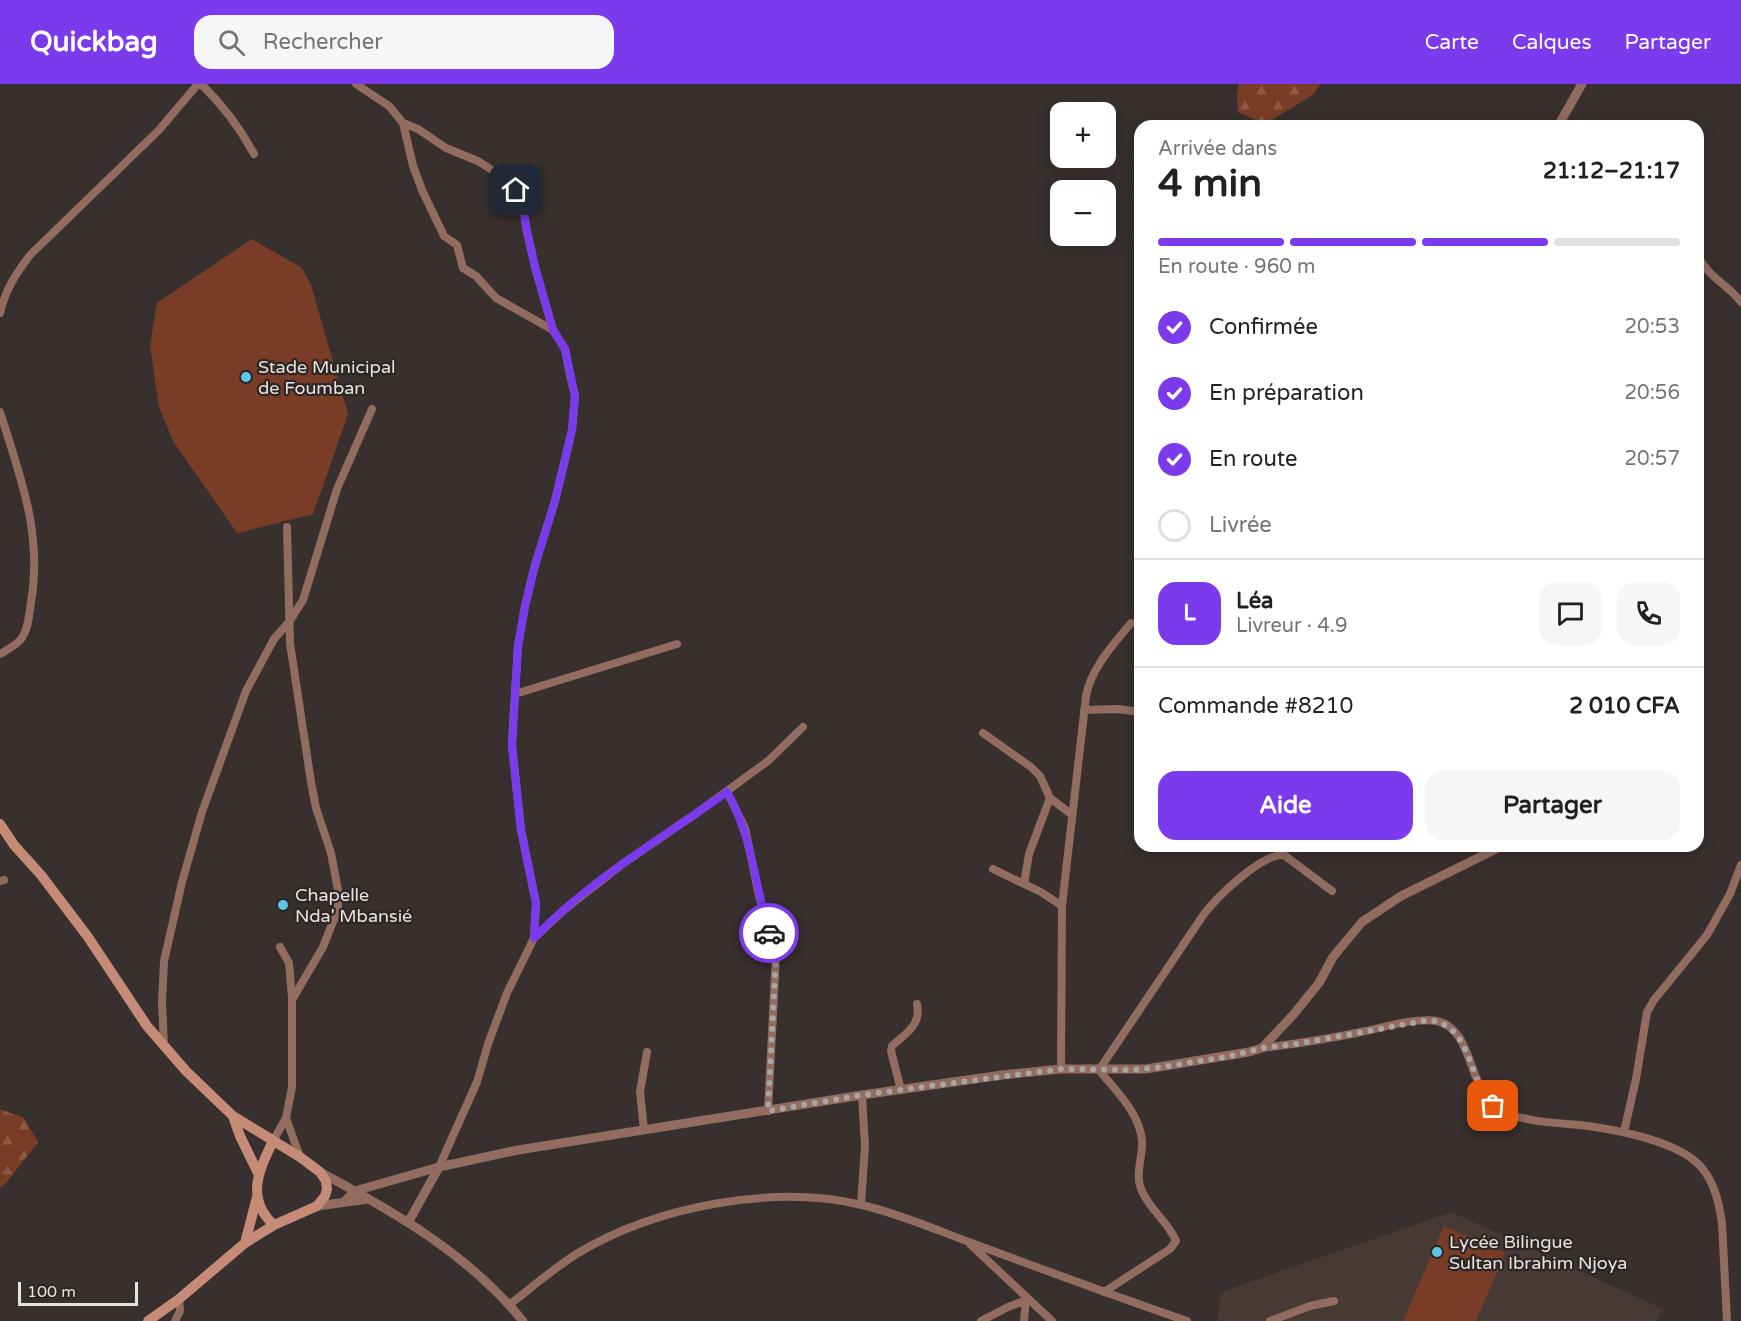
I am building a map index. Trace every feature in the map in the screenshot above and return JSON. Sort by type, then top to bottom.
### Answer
[{"type":"main road","points":[[0,824],[88,937],[164,1047],[232,1116],[300,1157],[320,1172],[326,1180],[326,1196],[317,1206],[274,1225],[245,1243],[179,1299],[148,1321]]},
{"type":"main road","points":[[232,1116],[258,1173]]},
{"type":"main road","points":[[245,1243],[257,1197],[258,1173],[273,1141]]},
{"type":"main road","points":[[257,1197],[266,1218],[274,1225]]},
{"type":"street","points":[[0,313],[2,294],[14,275],[36,249],[159,130],[200,84],[218,101],[242,132],[254,154]]},
{"type":"street","points":[[356,84],[389,106],[403,123],[413,166],[422,190],[444,236],[457,245],[463,268],[476,276],[496,298],[553,330]]},
{"type":"street","points":[[1561,120],[1582,84]]},
{"type":"street","points":[[403,123],[418,129],[446,148],[478,160],[506,179],[516,190],[523,205],[535,267],[553,330],[565,349],[575,396],[575,414],[555,501],[535,565],[518,646],[512,746],[521,830],[536,903],[534,938]]},
{"type":"street","points":[[1704,268],[1741,302]]},
{"type":"street","points":[[164,1047],[162,1002],[164,962],[182,882],[199,822],[246,691],[274,639],[289,622],[303,600],[337,489],[372,409]]},
{"type":"street","points":[[0,412],[30,515],[35,548],[34,586],[27,627],[17,644],[0,654]]},
{"type":"street","points":[[287,527],[289,622],[311,782],[316,808],[331,853],[338,890],[338,909],[333,924],[323,947],[292,1000]]},
{"type":"street","points":[[1061,1069],[1062,906],[1087,687],[1094,673],[1131,623]]},
{"type":"street","points":[[515,694],[677,644]]},
{"type":"street","points":[[1084,710],[1118,709],[1134,711]]},
{"type":"street","points":[[409,1221],[439,1167],[477,1082],[507,993],[534,938],[557,916],[621,865],[768,761],[803,727]]},
{"type":"street","points":[[983,733],[1001,744],[1040,776],[1050,798],[1071,814]]},
{"type":"street","points":[[727,792],[745,828],[759,896],[776,954],[768,1111]]},
{"type":"street","points":[[1024,884],[1029,854],[1050,798]]},
{"type":"street","points":[[1262,1048],[1308,996],[1333,957],[1362,922],[1401,896],[1490,852]]},
{"type":"street","points":[[1099,1070],[1210,906],[1234,883],[1279,854],[1284,855],[1332,891]]},
{"type":"street","points":[[1624,1132],[1636,1079],[1647,1012],[1654,1000],[1707,935],[1730,894],[1741,865]]},
{"type":"street","points":[[993,869],[1041,892],[1062,906]]},
{"type":"street","points":[[1730,894],[1741,886]]},
{"type":"street","points":[[273,1141],[286,1118],[292,1074],[292,1000],[289,963],[280,947]]},
{"type":"street","points":[[901,1090],[891,1051],[892,1047],[917,1022],[920,1016],[917,1004]]},
{"type":"street","points":[[344,1202],[356,1191],[439,1167],[518,1150],[862,1095],[1061,1069],[1133,1070],[1162,1067],[1418,1021],[1439,1022],[1457,1034],[1487,1100],[1493,1106],[1528,1120],[1624,1132],[1666,1144],[1688,1155],[1701,1167],[1716,1194],[1722,1223],[1727,1321]]},
{"type":"street","points":[[644,1130],[640,1092],[647,1052]]},
{"type":"street","points":[[1099,1070],[1137,1123],[1142,1144],[1138,1181],[1142,1192],[1176,1241],[1170,1249],[1104,1292]]},
{"type":"street","points":[[861,1204],[865,1146],[862,1095]]},
{"type":"street","points":[[286,1118],[300,1157]]},
{"type":"street","points":[[320,1172],[409,1221],[436,1239],[509,1305],[522,1321]]},
{"type":"street","points":[[509,1305],[562,1263],[580,1252],[644,1223],[688,1209],[740,1200],[805,1197],[861,1204],[918,1221],[1186,1321]]},
{"type":"street","points":[[317,1206],[369,1199]]},
{"type":"street","points":[[968,1241],[1026,1299],[1052,1321]]},
{"type":"street","points":[[176,1321],[180,1311],[179,1299]]},
{"type":"street","points":[[981,1321],[1026,1299]]},
{"type":"street","points":[[1024,1321],[1026,1299]]},
{"type":"street","points":[[1270,1321],[1310,1306],[1334,1301]]},
{"type":"shaded area","name":"Lycée Bilingue Sultan Ibrahim Njoya","points":[[1451,1212],[1663,1309],[1656,1321],[1217,1321],[1221,1292]]},
{"type":"green space","points":[[1239,84],[1320,84],[1314,94],[1272,120],[1256,120],[1238,112]]},
{"type":"green space","name":"Stade Municipal de Foumban","points":[[252,239],[302,268],[311,285],[348,414],[313,514],[237,533],[173,441],[159,407],[150,346],[157,303]]},
{"type":"green space","points":[[0,1109],[24,1118],[38,1142],[0,1188]]},
{"type":"green space","points":[[1444,1226],[1505,1253],[1476,1321],[1403,1321]]},
{"type":"way so far","points":[[769,933],[776,954],[768,1111],[862,1095],[1061,1069],[1133,1070],[1162,1067],[1429,1020],[1439,1022],[1457,1034],[1487,1100],[1493,1106]]},
{"type":"place","name":"Stade Municipal de Foumban","points":[[246,377]]},
{"type":"place","name":"Chapelle Nda' Mbansié","points":[[283,905]]},
{"type":"place","name":"Lycée Bilingue Sultan Ibrahim Njoya","points":[[1437,1252]]},
{"type":"route","points":[[516,190],[523,205],[535,267],[553,330],[565,349],[575,396],[572,430],[555,501],[535,565],[518,646],[512,746],[521,830],[536,903],[534,938],[565,909],[621,865],[727,792],[745,828],[769,933]]}]
